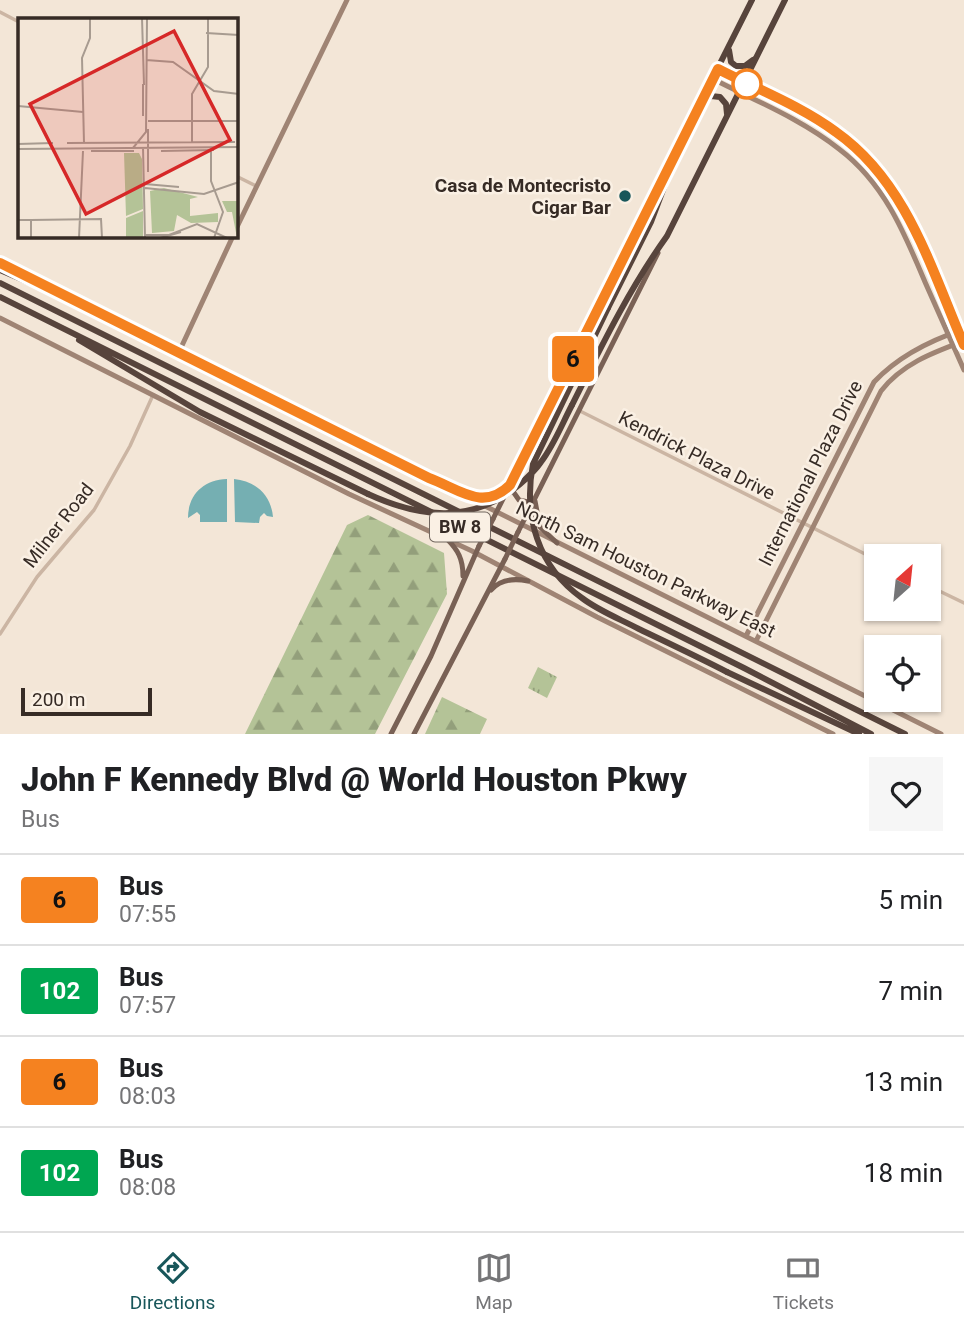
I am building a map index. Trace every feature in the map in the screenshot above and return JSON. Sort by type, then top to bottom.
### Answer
[{"type":"highway","points":[[752,0],[684,137],[651,222],[533,464],[529,489],[532,524],[549,564],[562,581],[583,600],[859,734]]},
{"type":"highway","points":[[48,320],[120,367],[200,412],[391,504],[425,513],[465,511],[487,505],[509,493],[536,468],[553,443],[614,321],[646,265],[667,236],[785,0]]},
{"type":"highway","points":[[730,45],[729,57],[736,66],[745,66],[757,56]]},
{"type":"highway","points":[[702,102],[711,96],[720,97],[726,104],[727,116]]},
{"type":"highway","points":[[0,270],[98,312]]},
{"type":"highway","name":"North Sam Houston Parkway East","points":[[0,283],[905,734]]},
{"type":"highway","name":"BW 8","points":[[0,297],[744,668],[870,734]]},
{"type":"main road","points":[[391,734],[431,656],[477,549],[684,137]]},
{"type":"main road","points":[[414,734],[487,595],[667,236]]},
{"type":"main road","points":[[530,444],[512,490],[514,496],[525,502],[535,498]]},
{"type":"main road","points":[[429,478],[482,499],[497,495],[510,485]]},
{"type":"main road","points":[[535,498],[540,527],[557,543]]},
{"type":"main road","points":[[447,539],[462,559],[463,579]]},
{"type":"main road","points":[[487,595],[503,581],[528,581]]},
{"type":"street","points":[[238,225],[348,0]]},
{"type":"street","points":[[0,12],[18,21]]},
{"type":"street","points":[[718,69],[822,122],[859,151],[890,185],[907,213],[961,330],[964,343]]},
{"type":"street","points":[[713,79],[816,132],[856,163],[880,191],[901,225],[964,370]]},
{"type":"street","points":[[816,132],[822,122]]},
{"type":"street","points":[[238,177],[256,186]]},
{"type":"street","points":[[880,191],[890,185]]},
{"type":"street","points":[[179,352],[232,238]]},
{"type":"street","name":"North Sam Houston Parkway East","points":[[0,263],[429,478],[494,516],[557,543],[941,734]]},
{"type":"street","points":[[919,268],[930,265]]},
{"type":"street","points":[[0,318],[339,489],[447,539],[477,549],[501,567],[833,734]]},
{"type":"street","name":"International Plaza Drive","points":[[746,636],[868,391],[881,374],[911,352],[961,330]]},
{"type":"street","name":"International Plaza Drive","points":[[757,641],[849,453],[888,383],[914,363],[953,345],[964,343]]},
{"type":"street","points":[[881,374],[888,383]]},
{"type":"street","name":"Milner Road","points":[[0,634],[37,577],[94,510],[130,446],[153,395]]},
{"type":"street","name":"Kendrick Plaza Drive","points":[[580,411],[864,554]]},
{"type":"street","points":[[839,448],[849,453]]},
{"type":"street","points":[[942,592],[964,603]]},
{"type":"green space","points":[[368,515],[444,553],[447,594],[375,734],[245,734],[347,525]]},
{"type":"green space","points":[[538,667],[557,677],[547,698],[528,688]]},
{"type":"green space","points":[[442,697],[487,719],[480,734],[425,734]]},
{"type":"water","points":[[227,479],[227,522],[200,522],[197,512],[188,518],[191,502],[199,490],[211,482]]},
{"type":"water","points":[[234,479],[261,490],[269,502],[273,517],[264,513],[259,523],[235,522]]},
{"type":"bus line","name":"6","points":[[0,263],[429,478],[474,497],[489,498],[510,485],[718,69],[822,122],[871,162],[890,185],[907,213],[964,345]]},
{"type":"place","name":"Casa de Montecristo Cigar Bar","points":[[625,196]]}]
